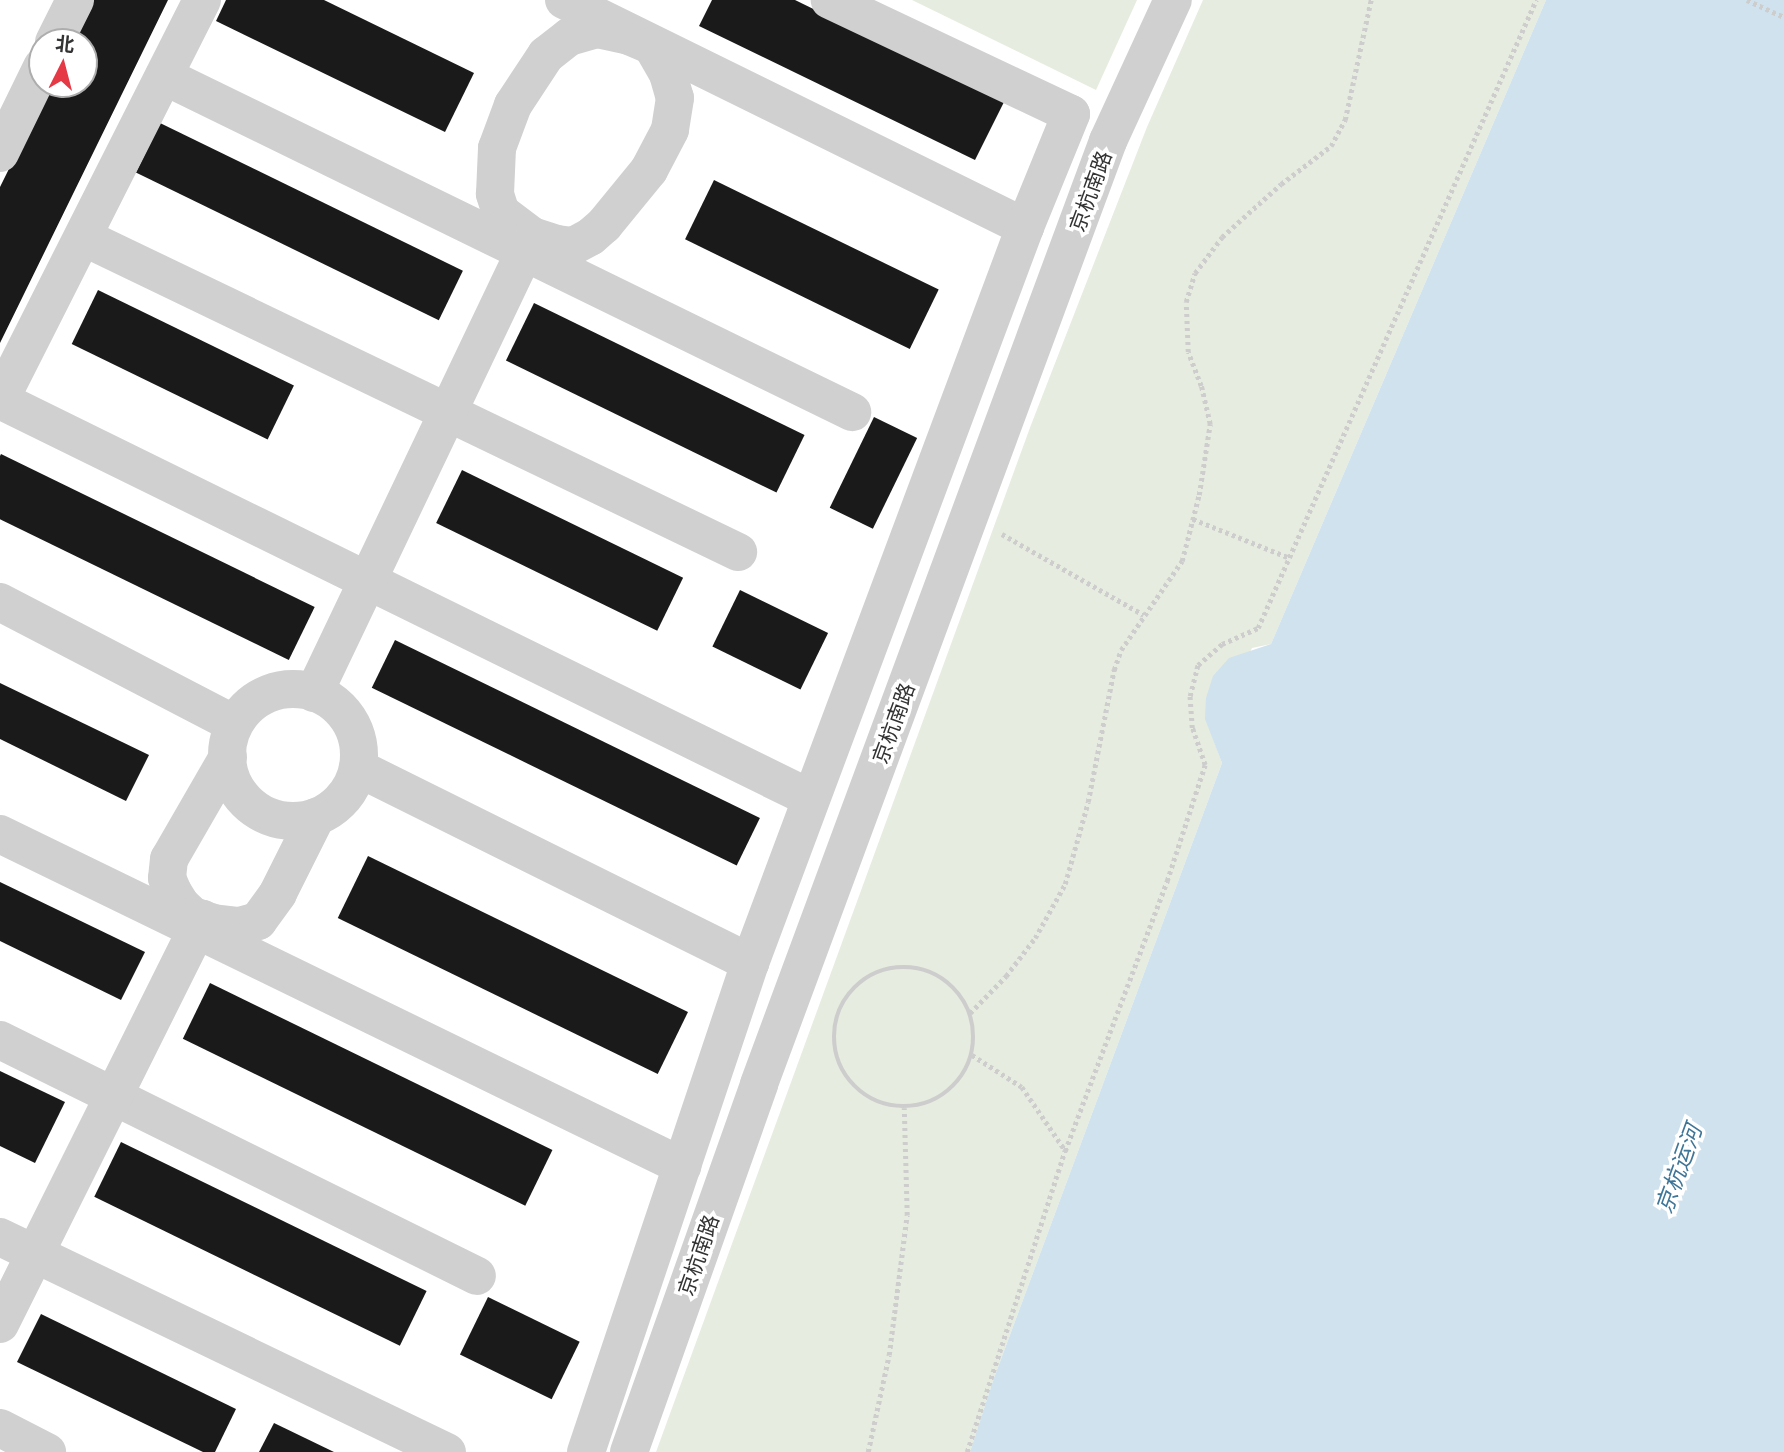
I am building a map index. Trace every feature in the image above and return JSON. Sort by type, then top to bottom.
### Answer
[{"type":"street","points":[[61,28],[75,0]]},
{"type":"street","points":[[202,0],[0,400],[810,798]]},
{"type":"street","points":[[564,0],[652,46],[1025,227]]},
{"type":"street","points":[[586,1452],[750,963],[1025,227],[1071,114],[830,0]]},
{"type":"street","name":"京杭南路","points":[[629,1452],[759,1084],[1108,141],[1173,0]]},
{"type":"street","points":[[597,29],[629,36],[652,46],[668,74],[675,98],[670,130],[649,170],[590,237],[573,246],[528,244],[501,213],[495,194],[494,174],[497,148],[513,105],[532,73],[546,55],[569,37],[597,29]]},
{"type":"street","points":[[164,76],[528,244],[852,412]]},
{"type":"street","points":[[0,153],[28,96]]},
{"type":"street","points":[[83,237],[738,552]]},
{"type":"street","points":[[314,693],[528,244]]},
{"type":"street","points":[[0,602],[231,740]]},
{"type":"street","points":[[231,740],[228,768],[236,789],[251,806],[283,819],[294,821],[316,817],[336,806],[350,788],[358,768],[359,747],[353,727],[342,710],[314,693],[284,689],[264,695],[247,707],[169,859],[167,878],[173,892],[199,925],[239,926],[258,921],[278,893],[316,817]]},
{"type":"street","points":[[358,768],[750,963]]},
{"type":"street","points":[[0,834],[199,925],[682,1166]]},
{"type":"street","points":[[0,1324],[199,925]]},
{"type":"street","points":[[0,1040],[477,1276]]},
{"type":"street","points":[[0,1237],[447,1452]]},
{"type":"street","points":[[0,1428],[47,1452]]},
{"type":"path","points":[[970,1013],[1006,975],[1035,938],[1065,884],[1088,802],[1114,670],[1121,650],[1182,561],[1193,519],[1210,424],[1201,387],[1188,352],[1186,302],[1195,273],[1222,237],[1281,184],[1331,146],[1345,120],[1371,0]]},
{"type":"path","points":[[967,1452],[1065,1151],[1167,881],[1205,765],[1192,728],[1190,696],[1198,664],[1222,644],[1258,628],[1536,0]]},
{"type":"path","points":[[1747,0],[1784,17]]},
{"type":"path","points":[[970,515],[1144,615]]},
{"type":"path","points":[[1193,519],[1290,558]]},
{"type":"path","points":[[898,967],[921,969],[942,979],[958,993],[970,1013],[974,1035],[972,1055],[962,1078],[946,1094],[926,1104],[904,1108],[880,1104],[859,1092],[843,1074],[835,1052],[834,1028],[840,1005],[855,986],[875,973],[898,967]]},
{"type":"path","points":[[972,1055],[1022,1087],[1065,1151]]},
{"type":"path","points":[[868,1452],[889,1355],[908,1215],[904,1108]]},
{"type":"shaded area","points":[[912,0],[1137,0],[1096,90]]},
{"type":"shaded area","points":[[1203,0],[1546,0],[1271,644],[1252,648],[1211,733],[1222,763],[994,1378],[970,1452],[656,1452],[1031,425],[1147,127]]},
{"type":"water","name":"京杭运河","points":[[1546,0],[1784,0],[1784,1452],[970,1452],[994,1378],[1222,763],[1205,719],[1206,698],[1213,676],[1229,658],[1271,644]]},
{"type":"building","points":[[92,0],[168,0],[0,343],[0,187],[44,98],[98,98],[98,28],[78,28]]},
{"type":"building","points":[[226,0],[324,0],[474,73],[445,132],[216,21]]},
{"type":"building","points":[[712,0],[795,0],[1004,102],[975,160],[699,26]]},
{"type":"building","points":[[160,123],[463,271],[439,320],[136,172]]},
{"type":"building","points":[[714,180],[939,290],[910,349],[685,239]]},
{"type":"building","points":[[98,290],[294,386],[268,439],[72,344]]},
{"type":"building","points":[[534,303],[805,435],[776,492],[506,361]]},
{"type":"building","points":[[874,417],[917,438],[873,529],[830,508]]},
{"type":"building","points":[[1,454],[315,607],[289,660],[0,519]]},
{"type":"building","points":[[462,470],[683,578],[657,631],[436,523]]},
{"type":"building","points":[[740,590],[828,633],[800,690],[712,647]]},
{"type":"building","points":[[395,640],[760,818],[737,866],[372,688]]},
{"type":"building","points":[[0,683],[149,755],[126,801],[0,739]]},
{"type":"building","points":[[368,856],[688,1012],[658,1074],[338,918]]},
{"type":"building","points":[[0,882],[145,952],[121,1000],[0,941]]},
{"type":"building","points":[[210,983],[552,1150],[525,1206],[183,1039]]},
{"type":"building","points":[[0,1071],[65,1102],[35,1163],[0,1146]]},
{"type":"building","points":[[121,1142],[427,1291],[400,1346],[94,1197]]},
{"type":"building","points":[[488,1297],[580,1342],[552,1399],[460,1355]]},
{"type":"building","points":[[41,1314],[236,1409],[215,1452],[203,1452],[17,1362]]},
{"type":"building","points":[[274,1423],[334,1452],[259,1452]]}]
